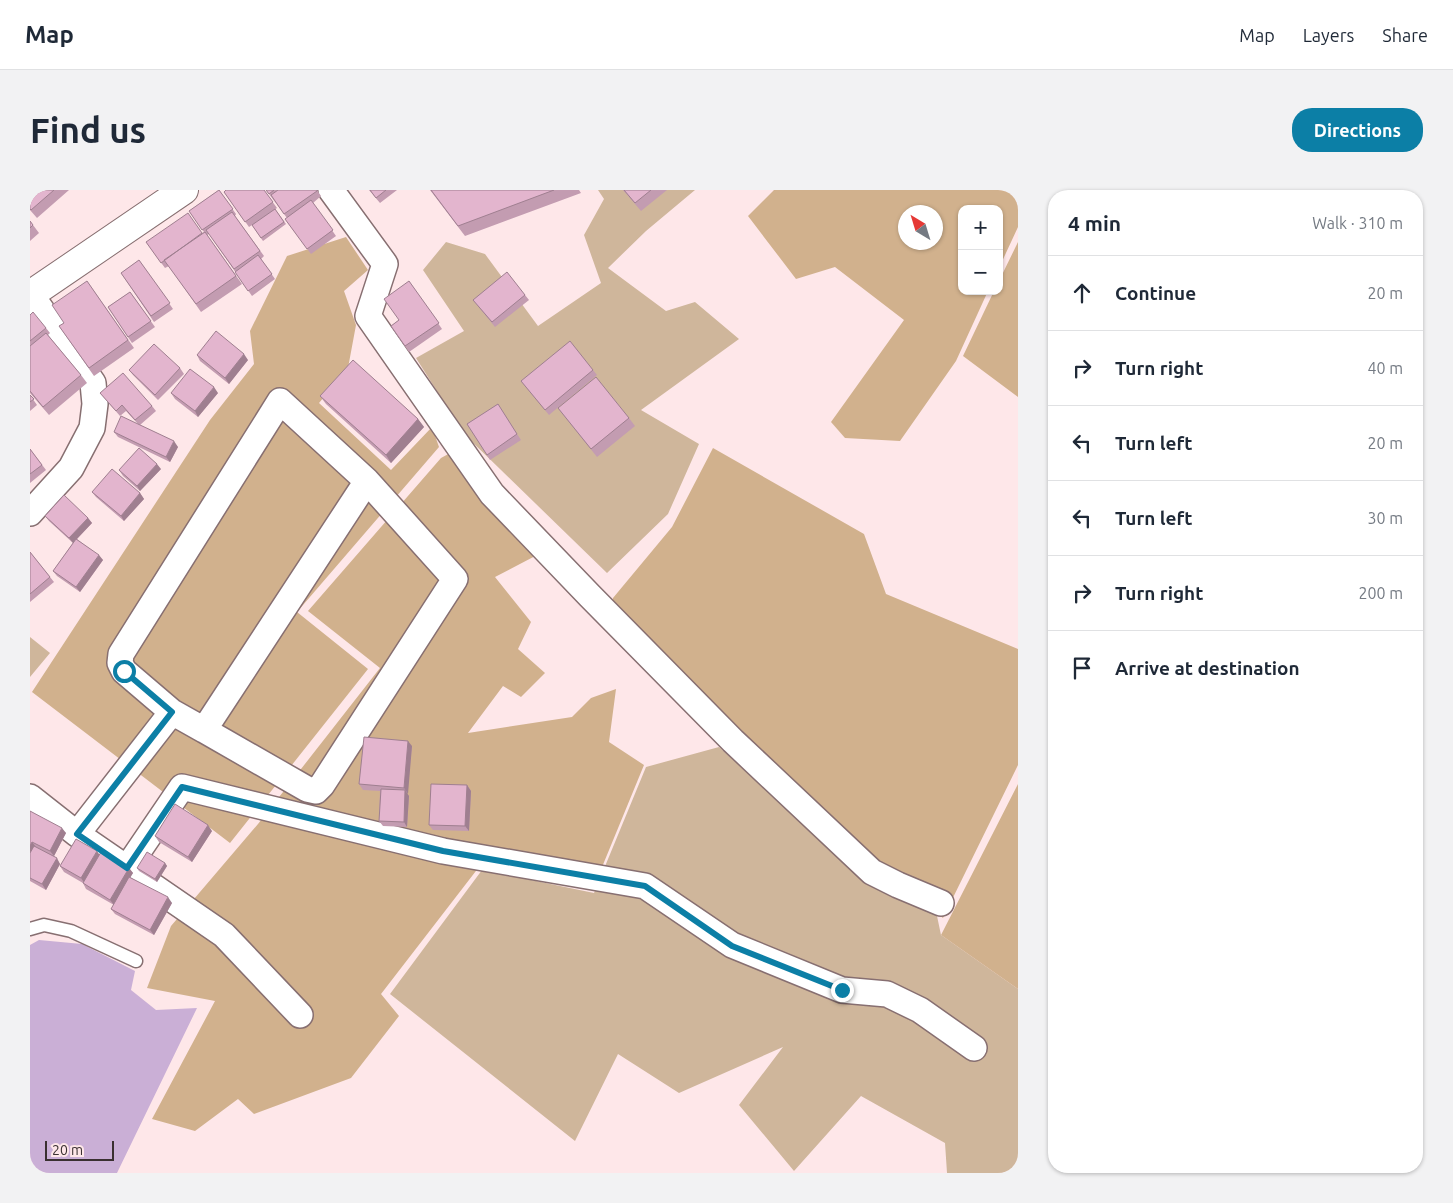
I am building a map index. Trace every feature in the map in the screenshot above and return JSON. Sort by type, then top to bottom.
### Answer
[{"type":"main road","points":[[31,295],[184,190]]},
{"type":"street","points":[[331,190],[385,264],[368,316],[492,494],[733,741],[872,872],[941,903]]},
{"type":"street","points":[[30,513],[71,468],[92,428],[95,404],[93,383],[31,295]]},
{"type":"street","points":[[280,401],[367,482],[455,579],[322,785],[316,791],[307,789],[172,712],[124,671],[120,663],[121,654],[280,401]]},
{"type":"street","points":[[204,730],[367,482]]},
{"type":"street","points":[[77,834],[172,712]]},
{"type":"street","points":[[127,868],[182,787],[443,851],[645,886],[732,946],[842,990],[887,994],[920,1010],[974,1048]]},
{"type":"street","points":[[30,797],[77,834],[224,935],[300,1015]]},
{"type":"lane","points":[[30,929],[44,926],[71,931],[136,961]]},
{"type":"shaded area","points":[[598,190],[695,190],[646,231],[608,268],[666,311],[695,302],[739,339],[641,410],[699,444],[668,514],[607,573],[464,434],[416,358],[464,331],[423,270],[446,242],[485,254],[538,326],[601,283],[584,235],[604,199]]},
{"type":"shaded area","points":[[774,190],[1018,190],[1018,227],[1003,259],[1003,205],[958,205],[958,295],[986,295],[956,361],[900,441],[845,438],[831,422],[904,320],[835,267],[796,279],[748,216]]},
{"type":"shaded area","points":[[346,237],[368,270],[344,291],[356,325],[348,368],[319,403],[391,470],[432,427],[439,447],[297,612],[368,669],[230,843],[32,692],[210,420],[254,364],[250,331],[287,256]]},
{"type":"shaded area","points":[[1018,242],[1018,397],[963,356],[992,295],[1003,295],[1003,273]]},
{"type":"shaded area","points":[[713,448],[864,534],[886,594],[1018,649],[1018,765],[943,918],[697,723],[608,628],[613,598],[672,527]]},
{"type":"shaded area","points":[[452,452],[539,554],[495,577],[531,622],[518,649],[545,673],[521,697],[503,686],[468,733],[572,717],[591,698],[616,689],[609,742],[644,765],[593,889],[479,867],[381,994],[399,1016],[351,1078],[254,1114],[238,1099],[195,1131],[152,1119],[215,1001],[147,988],[171,926],[258,824],[380,668],[308,611],[441,458]]},
{"type":"shaded area","points":[[30,637],[50,653],[30,677]]},
{"type":"shaded area","points":[[719,747],[849,864],[937,916],[941,935],[1018,989],[1018,1173],[947,1173],[945,1143],[861,1096],[794,1171],[739,1105],[783,1047],[679,1093],[618,1054],[575,1141],[390,994],[482,870],[594,893],[646,767]]},
{"type":"shaded area","points":[[1018,784],[1018,989],[941,935]]},
{"type":"shaded area","points":[[39,940],[82,944],[135,971],[131,990],[156,1010],[197,1008],[117,1173],[30,1173],[30,945]]},
{"type":"building","points":[[30,190],[54,190],[31,210]]},
{"type":"building","points":[[219,190],[233,209],[202,230],[189,211]]},
{"type":"building","points":[[226,190],[264,190],[273,202],[245,222],[224,192]]},
{"type":"building","points":[[266,190],[274,190],[269,194]]},
{"type":"building","points":[[278,190],[317,191],[284,214],[271,195]]},
{"type":"building","points":[[370,190],[386,190],[376,198]]},
{"type":"building","points":[[431,190],[554,190],[458,226]]},
{"type":"building","points":[[624,190],[651,190],[635,203]]},
{"type":"building","points":[[311,200],[333,230],[307,249],[285,219]]},
{"type":"building","points":[[275,209],[284,222],[261,238],[252,225]]},
{"type":"building","points":[[232,212],[260,251],[234,269],[206,230]]},
{"type":"building","points":[[188,213],[202,233],[161,263],[146,242]]},
{"type":"building","points":[[205,232],[236,276],[196,304],[164,260]]},
{"type":"building","points":[[258,255],[272,274],[248,291],[235,272]]},
{"type":"building","points":[[139,260],[170,303],[151,316],[121,273]]},
{"type":"building","points":[[507,272],[525,295],[492,322],[473,300]]},
{"type":"building","points":[[87,281],[128,340],[89,368],[59,326],[64,323],[52,305]]},
{"type":"building","points":[[409,281],[439,323],[405,346],[391,326],[399,320],[384,299]]},
{"type":"building","points":[[130,292],[151,321],[128,337],[108,307]]},
{"type":"building","points":[[33,312],[46,328],[30,341],[30,315]]},
{"type":"building","points":[[216,331],[244,354],[225,378],[197,355]]},
{"type":"building","points":[[46,333],[81,375],[43,407],[30,391],[30,346]]},
{"type":"building","points":[[570,341],[593,370],[545,410],[521,381]]},
{"type":"building","points":[[154,344],[180,368],[155,395],[129,370]]},
{"type":"building","points":[[353,360],[418,419],[386,455],[320,396]]},
{"type":"building","points":[[190,369],[214,387],[195,411],[171,393]]},
{"type":"building","points":[[123,373],[152,406],[135,420],[122,405],[116,411],[100,393]]},
{"type":"building","points":[[596,377],[629,418],[591,449],[558,408]]},
{"type":"building","points":[[498,404],[517,434],[487,455],[467,424]]},
{"type":"building","points":[[121,416],[174,441],[166,457],[114,432]]},
{"type":"building","points":[[139,448],[157,464],[137,486],[119,470]]},
{"type":"building","points":[[30,449],[42,465],[30,474]]},
{"type":"building","points":[[112,469],[140,493],[121,516],[92,492]]},
{"type":"building","points":[[64,495],[88,518],[69,538],[45,516]]},
{"type":"building","points":[[76,539],[99,555],[76,587],[53,571]]},
{"type":"building","points":[[30,552],[50,577],[30,594]]},
{"type":"building","points":[[364,737],[408,741],[404,788],[359,784]]},
{"type":"building","points":[[431,784],[467,785],[465,826],[429,825]]},
{"type":"building","points":[[381,789],[405,790],[404,822],[379,821]]},
{"type":"building","points":[[175,804],[208,825],[188,857],[155,836]]},
{"type":"building","points":[[30,811],[62,828],[50,851],[32,842],[30,846]]},
{"type":"building","points":[[76,839],[97,851],[81,878],[60,866]]},
{"type":"building","points":[[34,846],[57,858],[42,884],[30,878],[30,853]]},
{"type":"building","points":[[101,852],[129,868],[110,900],[83,883]]},
{"type":"building","points":[[147,852],[165,863],[155,879],[137,868]]},
{"type":"building","points":[[129,877],[168,897],[150,930],[111,909]]},
{"type":"route","points":[[124,671],[172,712],[77,834],[127,868],[182,787],[443,851],[645,886],[732,946],[842,990]]}]
